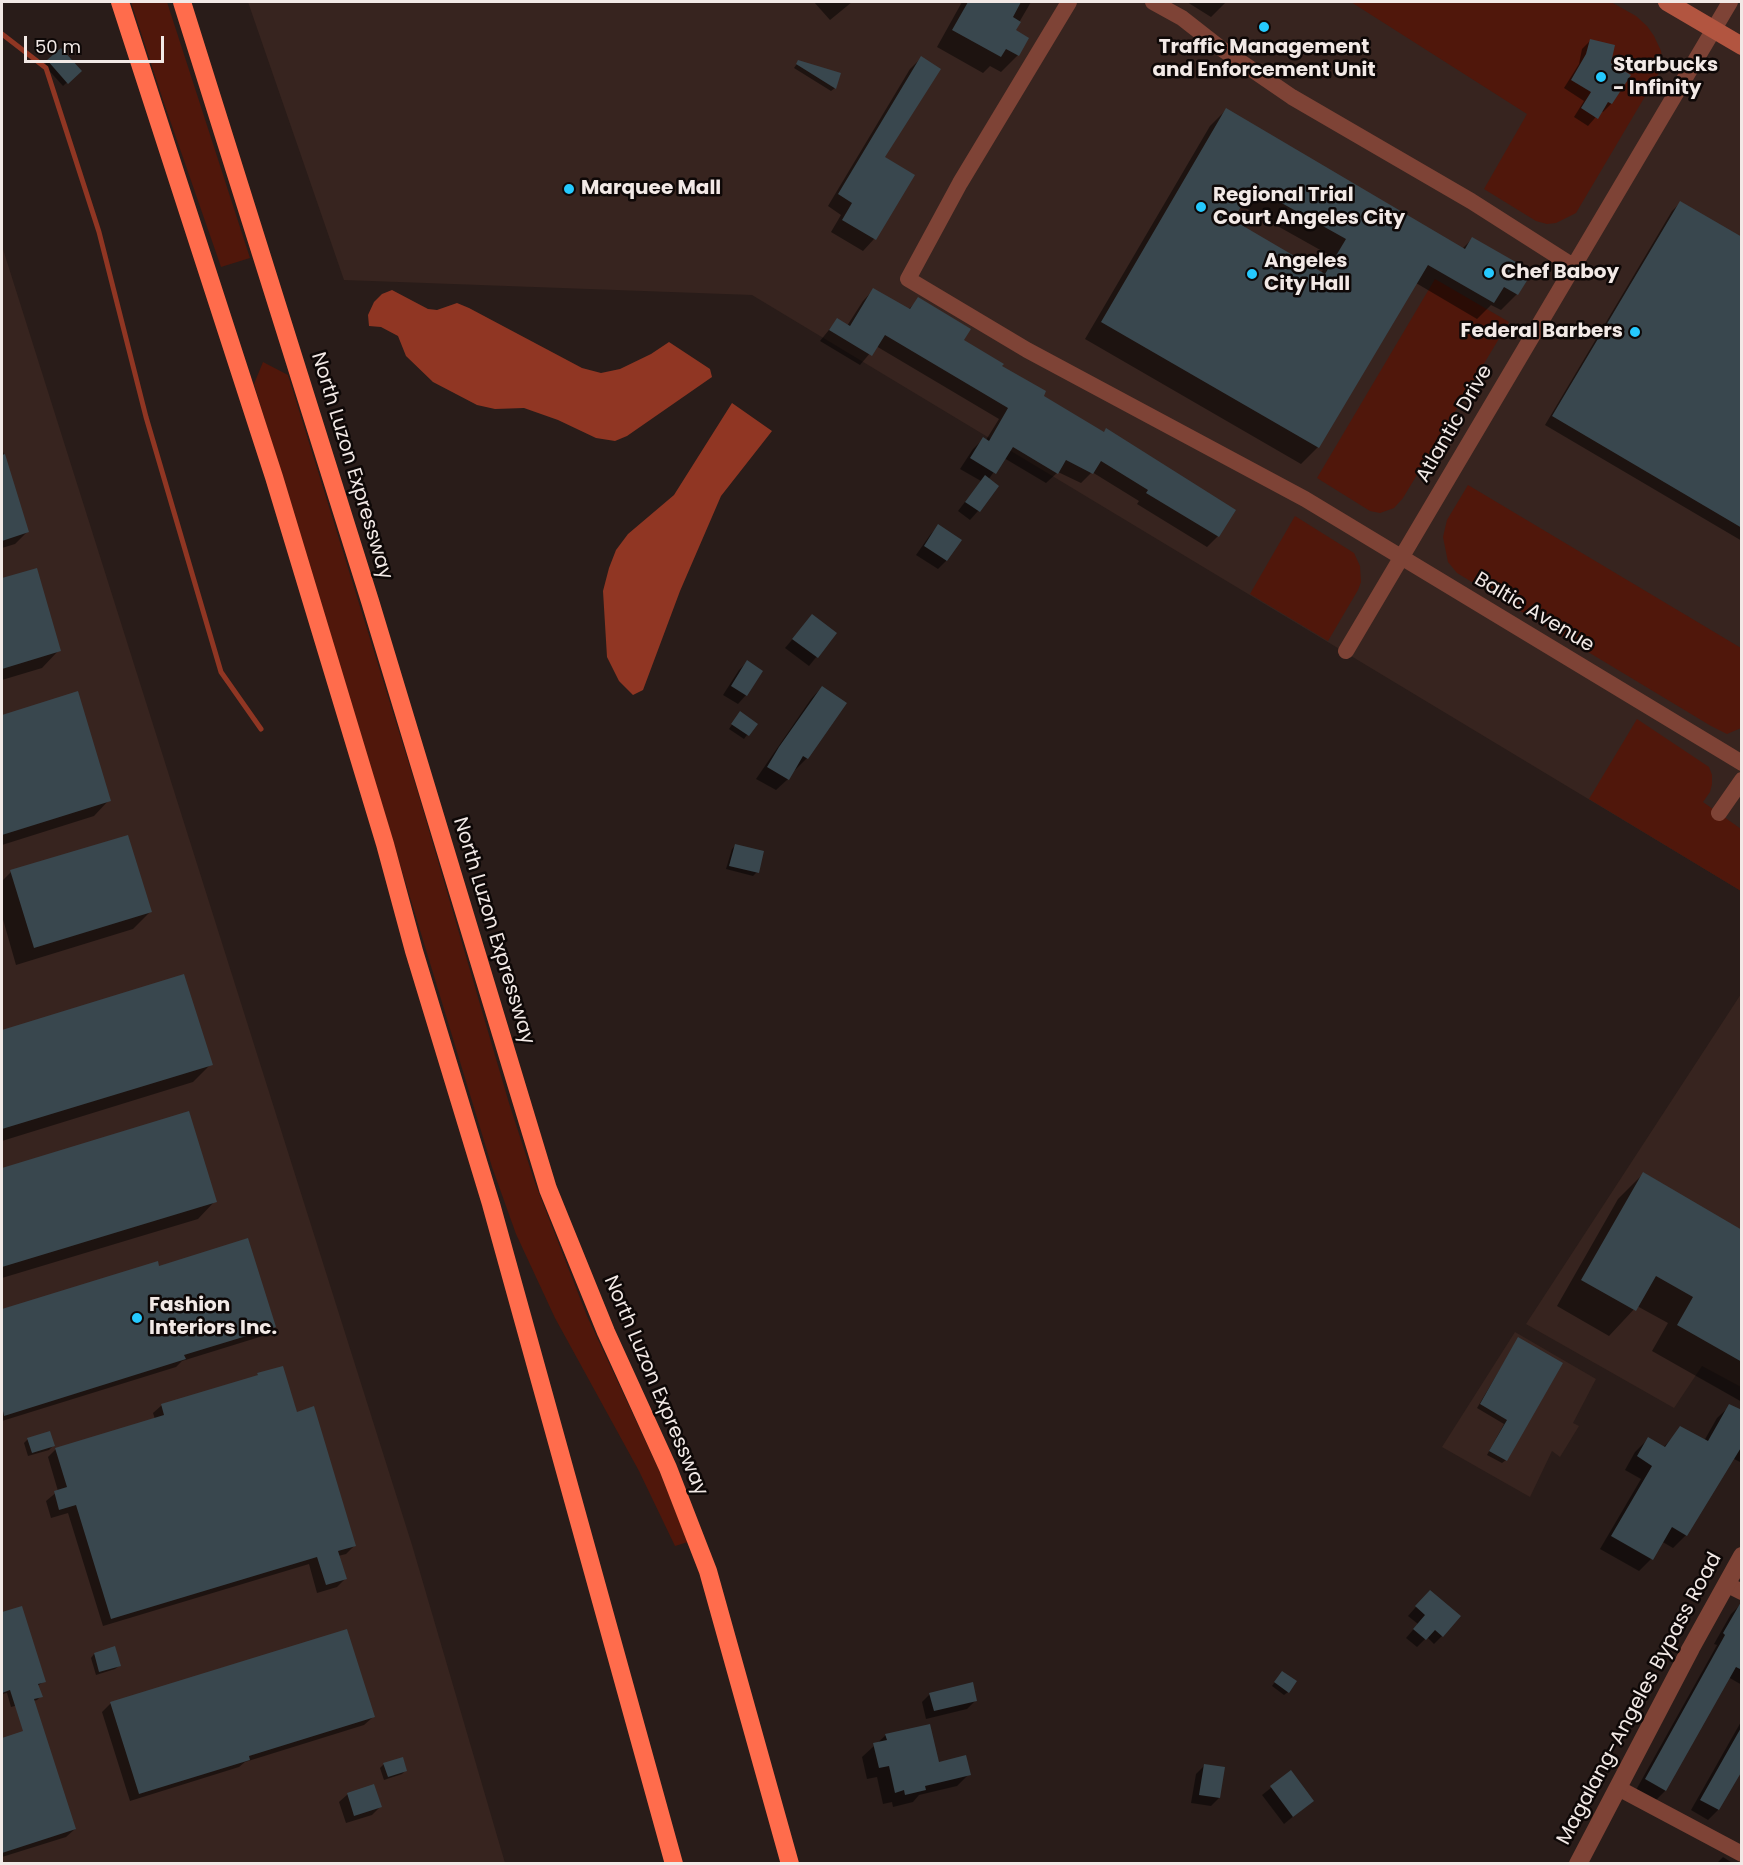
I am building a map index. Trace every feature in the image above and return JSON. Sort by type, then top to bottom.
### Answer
[{"type":"highway","points":[[120,2],[271,467],[385,844],[414,951],[497,1227],[674,1863]]},
{"type":"highway","name":"North Luzon Expressway","points":[[182,2],[370,601],[548,1189],[606,1332],[668,1468],[708,1571],[790,1863]]},
{"type":"main road","points":[[1667,2],[1742,46]]},
{"type":"street","name":"Baltic Avenue","points":[[1069,2],[960,183],[908,279],[1028,350],[1305,499],[1742,763]]},
{"type":"street","points":[[1153,2],[1182,18],[1219,47],[1293,97],[1476,204],[1573,266]]},
{"type":"street","name":"Atlantic Drive","points":[[1346,651],[1730,2]]},
{"type":"street","points":[[1719,813],[1742,780]]},
{"type":"street","name":"Magalang-Angeles Bypass Road","points":[[1578,1863],[1680,1667],[1734,1588],[1742,1556]]},
{"type":"street","points":[[1618,1788],[1742,1854]]},
{"type":"shaded area","points":[[131,2],[167,2],[250,258],[221,267]]},
{"type":"shaded area","points":[[248,2],[1741,2],[1741,891],[752,295],[344,280]]},
{"type":"shaded area","points":[[1351,2],[1611,2],[1636,16],[1647,26],[1661,51],[1663,66],[1576,213],[1556,223],[1547,224],[1536,221],[1484,189],[1527,114]]},
{"type":"shaded area","points":[[2,246],[412,1545],[505,1863],[2,1863]]},
{"type":"shaded area","points":[[1435,279],[1509,322],[1403,498],[1394,508],[1380,513],[1370,511],[1317,478]]},
{"type":"shaded area","points":[[392,290],[428,309],[437,310],[457,303],[582,368],[601,373],[620,369],[651,354],[669,342],[710,369],[712,377],[627,436],[615,441],[596,438],[558,420],[524,408],[495,409],[477,405],[433,382],[406,356],[398,336],[381,327],[369,326],[368,315],[374,302],[382,294]]},
{"type":"shaded area","points":[[263,362],[288,375],[418,793],[509,1103],[535,1183],[587,1316],[658,1468],[688,1542],[675,1546],[639,1471],[555,1318],[516,1234],[492,1167],[254,384]]},
{"type":"shaded area","points":[[732,403],[772,431],[721,496],[680,591],[643,690],[633,695],[619,681],[607,657],[603,591],[609,568],[616,550],[628,534],[674,495]]},
{"type":"shaded area","points":[[1468,485],[1741,648],[1741,728],[1727,734],[1711,726],[1457,573],[1448,562],[1443,537],[1447,520]]},
{"type":"shaded area","points":[[1295,516],[1354,553],[1360,566],[1361,582],[1358,590],[1328,641],[1250,594]]},
{"type":"shaded area","points":[[1637,719],[1709,767],[1712,784],[1703,802],[1741,829],[1741,891],[1589,799]]},
{"type":"shaded area","points":[[1741,994],[1741,1387],[1702,1366],[1674,1408],[1526,1324]]},
{"type":"shaded area","points":[[1515,1332],[1596,1379],[1573,1423],[1579,1426],[1560,1457],[1552,1451],[1530,1497],[1442,1447]]},
{"type":"building","points":[[968,2],[1021,2],[1013,17],[1021,22],[1016,30],[1029,38],[1019,56],[1006,49],[1001,57],[952,30]]},
{"type":"building","name":"Starbucks - Infinity","points":[[1590,39],[1615,45],[1611,63],[1631,75],[1612,104],[1608,102],[1598,119],[1581,108],[1591,92],[1571,80],[1586,54]]},
{"type":"building","points":[[61,48],[82,71],[68,84],[47,60]]},
{"type":"building","points":[[921,56],[941,69],[885,157],[915,175],[876,240],[842,220],[852,203],[838,194]]},
{"type":"building","points":[[798,60],[841,73],[836,89],[796,64]]},
{"type":"building","points":[[1226,108],[1465,249],[1472,237],[1528,269],[1524,276],[1528,279],[1518,295],[1504,287],[1494,303],[1428,265],[1319,448],[1101,322]],"holes":[[[1253,187],[1346,239],[1325,274],[1233,220]]]},
{"type":"building","points":[[1680,201],[1742,237],[1742,528],[1552,416]]},
{"type":"building","points":[[873,288],[910,309],[918,297],[971,329],[964,340],[1004,364],[1002,366],[1046,391],[1044,396],[1104,432],[1106,428],[1236,510],[1219,537],[1146,493],[1148,490],[1101,461],[1093,474],[1066,460],[1058,474],[1013,447],[996,474],[970,458],[983,437],[989,441],[1008,408],[885,335],[872,356],[829,330],[837,318],[850,326]]},
{"type":"building","points":[[5,454],[29,532],[2,541],[2,455]]},
{"type":"building","points":[[985,475],[999,486],[980,512],[965,502]]},
{"type":"building","points":[[938,524],[962,540],[947,561],[924,546]]},
{"type":"building","points":[[37,568],[61,651],[2,669],[2,578]]},
{"type":"building","points":[[812,614],[837,633],[818,658],[792,639]]},
{"type":"building","points":[[747,660],[763,671],[747,696],[731,686]]},
{"type":"building","points":[[822,686],[847,703],[808,759],[803,756],[789,780],[767,767]]},
{"type":"building","points":[[78,691],[111,801],[2,835],[2,715]]},
{"type":"building","points":[[740,711],[758,724],[749,736],[731,724]]},
{"type":"building","points":[[128,835],[152,912],[34,948],[10,870]]},
{"type":"building","points":[[735,844],[764,851],[759,873],[729,866]]},
{"type":"building","points":[[184,974],[213,1065],[2,1129],[2,1030]]},
{"type":"building","points":[[189,1111],[217,1202],[2,1267],[2,1168]]},
{"type":"building","points":[[1643,1172],[1742,1230],[1742,1362],[1677,1325],[1693,1297],[1656,1276],[1636,1311],[1581,1280]]},
{"type":"building","name":"Fashion Interiors Inc.","points":[[248,1238],[276,1327],[184,1355],[186,1359],[4,1416],[2,1406],[2,1309],[158,1261],[159,1266]]},
{"type":"building","points":[[1518,1337],[1563,1363],[1507,1461],[1489,1451],[1507,1420],[1480,1404]]},
{"type":"building","points":[[283,1366],[297,1412],[314,1406],[356,1546],[338,1551],[347,1579],[326,1585],[317,1557],[111,1619],[76,1505],[59,1510],[54,1491],[67,1487],[55,1448],[164,1415],[161,1404]]},
{"type":"building","points":[[1729,1404],[1742,1410],[1742,1446],[1687,1536],[1672,1527],[1653,1560],[1611,1536],[1652,1466],[1637,1456],[1648,1437],[1665,1447],[1680,1426],[1708,1441]]},
{"type":"building","points":[[50,1431],[55,1446],[32,1453],[27,1438]]},
{"type":"building","points":[[1430,1590],[1461,1616],[1443,1637],[1435,1630],[1426,1640],[1413,1629],[1425,1615],[1415,1606]]},
{"type":"building","points":[[1741,1602],[1742,1670],[1736,1667],[1666,1791],[1645,1779]]},
{"type":"building","points":[[22,1606],[46,1682],[38,1684],[43,1697],[34,1699],[76,1829],[2,1853],[2,1738],[23,1731],[10,1690],[2,1693],[2,1612]]},
{"type":"building","points":[[347,1629],[375,1717],[249,1756],[250,1760],[139,1794],[110,1702]]},
{"type":"building","points":[[115,1646],[121,1666],[99,1672],[94,1653]]},
{"type":"building","points":[[1282,1671],[1297,1681],[1289,1693],[1274,1682]]},
{"type":"building","points":[[973,1682],[977,1701],[934,1711],[929,1693]]},
{"type":"building","points":[[930,1724],[939,1762],[966,1755],[971,1775],[925,1786],[926,1790],[905,1795],[904,1790],[895,1793],[889,1766],[879,1768],[873,1743],[887,1740],[885,1734]]},
{"type":"building","points":[[1742,1726],[1742,1771],[1719,1810],[1700,1800]]},
{"type":"building","points":[[403,1757],[407,1771],[388,1777],[383,1763]]},
{"type":"building","points":[[1204,1764],[1225,1767],[1220,1798],[1199,1795]]},
{"type":"building","points":[[1291,1770],[1314,1801],[1293,1817],[1270,1786]]},
{"type":"building","points":[[374,1784],[382,1807],[354,1816],[347,1793]]},
{"type":"waterway","points":[[2,34],[46,68],[99,232],[146,417],[221,672],[261,729]]},
{"type":"place","name":"Traffic Management and Enforcement Unit","points":[[1264,27]]},
{"type":"place","name":"Starbucks - Infinity","points":[[1601,77]]},
{"type":"place","name":"Marquee Mall","points":[[569,189]]},
{"type":"place","name":"Regional Trial Court Angeles City","points":[[1201,207]]},
{"type":"place","name":"Chef Baboy","points":[[1489,273]]},
{"type":"place","name":"Angeles City Hall","points":[[1252,274]]},
{"type":"place","name":"Federal Barbers","points":[[1635,332]]},
{"type":"place","name":"Fashion Interiors Inc.","points":[[137,1318]]}]
